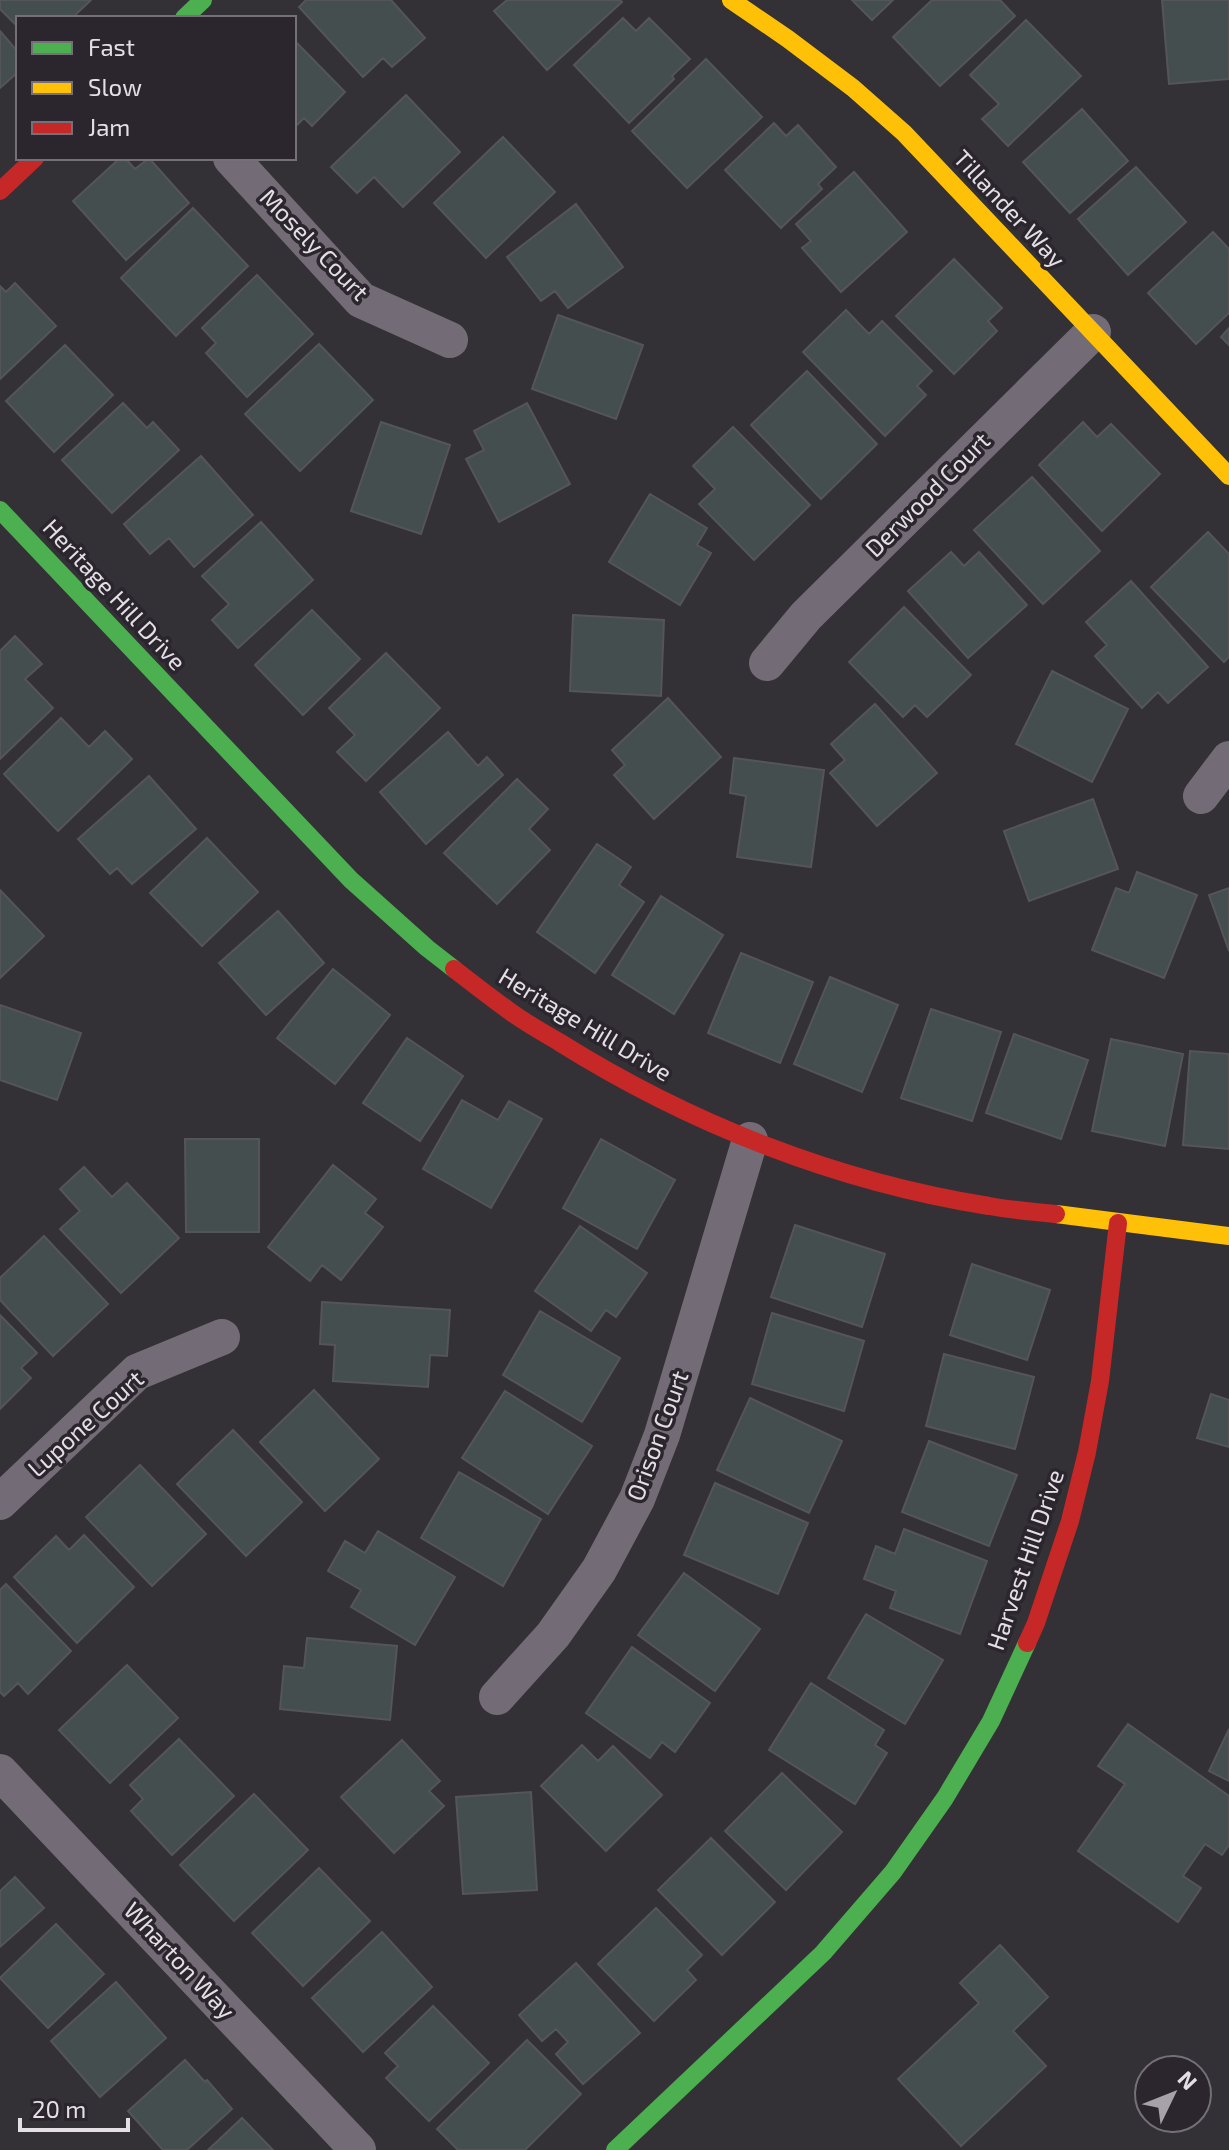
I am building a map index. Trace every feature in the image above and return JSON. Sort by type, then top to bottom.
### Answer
[{"type":"street","points":[[186,16],[203,0]]},
{"type":"street","name":"Tillander Way","points":[[731,0],[853,88],[894,124],[1229,476]]},
{"type":"street","points":[[0,191],[33,160]]},
{"type":"street","name":"Mosely Court","points":[[233,160],[361,300],[450,340]]},
{"type":"street","name":"Derwood Court","points":[[767,663],[806,616],[1093,332]]},
{"type":"street","name":"Heritage Hill Drive","points":[[0,510],[351,880],[427,948],[509,1011],[597,1066],[672,1105],[750,1140],[886,1184],[988,1206],[1229,1236]]},
{"type":"street","points":[[1201,796],[1229,759]]},
{"type":"street","name":"Orison Court","points":[[497,1697],[553,1635],[599,1570],[637,1499],[662,1435],[750,1140]]},
{"type":"street","name":"Harvest Hill Drive","points":[[615,2150],[823,1953],[893,1872],[945,1798],[991,1721],[1036,1623],[1070,1521],[1100,1381],[1118,1223]]},
{"type":"street","name":"Lupone Court","points":[[0,1502],[137,1372],[222,1337]]},
{"type":"street","name":"Wharton Way","points":[[0,1772],[358,2150]]},
{"type":"building","points":[[0,0],[91,0],[74,16],[16,16],[16,25],[0,9]]},
{"type":"building","points":[[306,0],[391,0],[425,38],[392,67],[383,58],[363,77],[299,7]]},
{"type":"building","points":[[507,0],[622,2],[547,70],[494,11]]},
{"type":"building","points":[[852,0],[893,0],[872,20]]},
{"type":"building","points":[[932,0],[1000,0],[1015,16],[940,86],[893,37]]},
{"type":"building","points":[[1162,0],[1229,0],[1229,79],[1169,84]]},
{"type":"building","points":[[623,18],[636,31],[649,18],[690,59],[629,123],[574,65]]},
{"type":"building","points":[[1026,20],[1081,76],[1008,146],[982,119],[999,104],[970,75]]},
{"type":"building","points":[[0,31],[16,50],[16,74],[0,88]]},
{"type":"building","points":[[296,42],[345,92],[312,126],[304,118],[296,126]]},
{"type":"building","points":[[706,59],[762,117],[687,188],[632,131]]},
{"type":"building","points":[[406,95],[460,152],[403,207],[374,177],[357,193],[331,167]]},
{"type":"building","points":[[1082,109],[1128,161],[1070,213],[1023,162]]},
{"type":"building","points":[[774,123],[786,136],[798,125],[836,167],[818,184],[822,189],[781,228],[725,170]]},
{"type":"building","points":[[503,137],[555,192],[486,258],[434,203]]},
{"type":"building","points":[[118,160],[127,160],[135,169],[151,160],[189,203],[126,260],[73,201]]},
{"type":"building","points":[[1136,167],[1186,222],[1128,275],[1078,219]]},
{"type":"building","points":[[854,172],[907,232],[841,292],[802,248],[811,241],[796,224]]},
{"type":"building","points":[[576,204],[623,267],[568,308],[555,291],[541,301],[507,257]]},
{"type":"building","points":[[193,208],[248,266],[176,336],[121,278]]},
{"type":"building","points":[[1213,232],[1229,249],[1229,313],[1196,344],[1148,293]]},
{"type":"building","points":[[954,259],[1002,308],[988,321],[997,331],[954,374],[896,316]]},
{"type":"building","points":[[257,275],[313,334],[247,397],[206,353],[216,343],[202,328]]},
{"type":"building","points":[[15,283],[56,326],[0,379],[0,286],[6,292]]},
{"type":"building","points":[[846,310],[869,334],[882,321],[932,371],[917,386],[926,395],[885,436],[803,352]]},
{"type":"building","points":[[558,315],[643,345],[616,419],[532,389]]},
{"type":"building","points":[[1229,328],[1229,345],[1221,337]]},
{"type":"building","points":[[319,344],[373,400],[300,471],[245,414]]},
{"type":"building","points":[[65,345],[113,395],[54,452],[6,401]]},
{"type":"building","points":[[807,371],[877,444],[821,499],[751,425]]},
{"type":"building","points":[[123,403],[147,428],[153,422],[179,450],[112,513],[62,460]]},
{"type":"building","points":[[527,403],[570,484],[499,522],[466,459],[484,450],[474,431]]},
{"type":"building","points":[[381,422],[450,445],[421,534],[351,511]]},
{"type":"building","points":[[1083,422],[1097,437],[1111,424],[1160,474],[1102,531],[1039,465]]},
{"type":"building","points":[[733,427],[810,505],[754,560],[699,504],[715,489],[693,466]]},
{"type":"building","points":[[201,456],[253,515],[194,567],[169,538],[150,554],[124,524]]},
{"type":"building","points":[[1032,477],[1100,551],[1043,604],[974,530]]},
{"type":"building","points":[[650,494],[707,528],[697,545],[711,553],[680,605],[609,562]]},
{"type":"building","points":[[261,522],[313,580],[238,648],[212,620],[229,604],[202,576]]},
{"type":"building","points":[[1208,532],[1229,554],[1229,657],[1224,662],[1151,587]]},
{"type":"building","points":[[951,552],[964,566],[979,552],[1027,605],[968,658],[908,591]]},
{"type":"building","points":[[1131,581],[1208,667],[1168,703],[1158,692],[1142,708],[1095,656],[1107,645],[1086,622]]},
{"type":"building","points":[[904,607],[971,675],[927,717],[915,705],[903,717],[849,662]]},
{"type":"building","points":[[312,610],[360,659],[303,715],[255,665]]},
{"type":"building","points":[[573,615],[664,620],[661,696],[570,691]]},
{"type":"building","points":[[15,636],[42,664],[25,679],[53,708],[0,759],[0,651]]},
{"type":"building","points":[[386,653],[440,708],[366,781],[337,752],[355,735],[329,708]]},
{"type":"building","points":[[1052,671],[1128,709],[1092,782],[1016,744]]},
{"type":"building","points":[[668,698],[721,757],[654,819],[614,775],[625,765],[612,750]]},
{"type":"building","points":[[875,704],[937,773],[877,826],[830,773],[845,760],[831,744]]},
{"type":"building","points":[[61,718],[89,747],[105,731],[132,759],[58,831],[4,774]]},
{"type":"building","points":[[448,732],[478,766],[487,757],[503,775],[426,844],[380,792]]},
{"type":"building","points":[[734,758],[824,770],[811,867],[737,857],[746,796],[730,793]]},
{"type":"building","points":[[149,776],[196,829],[132,884],[117,868],[110,874],[78,839]]},
{"type":"building","points":[[517,779],[548,809],[529,829],[550,850],[497,904],[444,853]]},
{"type":"building","points":[[1093,799],[1118,869],[1029,901],[1004,831]]},
{"type":"building","points":[[207,838],[258,892],[202,946],[150,893]]},
{"type":"building","points":[[597,844],[631,867],[619,885],[644,902],[595,973],[537,932]]},
{"type":"building","points":[[1137,872],[1197,895],[1164,978],[1092,950],[1116,888],[1129,893]]},
{"type":"building","points":[[1229,888],[1229,951],[1209,895]]},
{"type":"building","points":[[0,890],[44,936],[0,978]]},
{"type":"building","points":[[661,896],[723,935],[674,1014],[612,975]]},
{"type":"building","points":[[278,911],[324,963],[266,1015],[219,963]]},
{"type":"building","points":[[741,953],[813,982],[780,1063],[708,1033]]},
{"type":"building","points":[[333,969],[390,1015],[335,1084],[277,1038]]},
{"type":"building","points":[[830,977],[898,1005],[862,1092],[794,1064]]},
{"type":"building","points":[[0,1005],[81,1033],[57,1100],[0,1080]]},
{"type":"building","points":[[931,1009],[1001,1032],[972,1121],[901,1098]]},
{"type":"building","points":[[1014,1034],[1088,1060],[1061,1139],[986,1113]]},
{"type":"building","points":[[407,1038],[463,1076],[420,1141],[363,1103]]},
{"type":"building","points":[[1111,1039],[1183,1054],[1165,1146],[1092,1131]]},
{"type":"building","points":[[1190,1051],[1229,1054],[1229,1149],[1183,1145]]},
{"type":"building","points":[[462,1100],[498,1120],[509,1101],[542,1119],[491,1208],[423,1169]]},
{"type":"building","points":[[185,1139],[259,1139],[259,1232],[186,1232]]},
{"type":"building","points":[[601,1139],[675,1180],[637,1249],[563,1208]]},
{"type":"building","points":[[333,1165],[376,1199],[365,1213],[383,1227],[341,1280],[322,1265],[310,1281],[268,1247]]},
{"type":"building","points":[[84,1167],[112,1197],[127,1183],[179,1238],[121,1293],[60,1229],[80,1211],[60,1189]]},
{"type":"building","points":[[795,1225],[885,1254],[862,1327],[771,1297]]},
{"type":"building","points":[[580,1226],[647,1273],[616,1317],[606,1310],[591,1331],[535,1291]]},
{"type":"building","points":[[44,1236],[108,1304],[53,1356],[0,1300],[0,1278]]},
{"type":"building","points":[[972,1264],[1050,1290],[1027,1360],[950,1335]]},
{"type":"building","points":[[322,1302],[450,1310],[447,1356],[430,1355],[428,1387],[333,1381],[335,1345],[320,1344]]},
{"type":"building","points":[[540,1311],[620,1358],[582,1422],[503,1375]]},
{"type":"building","points":[[772,1313],[864,1341],[844,1411],[752,1384]]},
{"type":"building","points":[[0,1315],[37,1353],[21,1368],[31,1378],[0,1409]]},
{"type":"building","points":[[944,1354],[1034,1377],[1015,1449],[926,1426]]},
{"type":"building","points":[[314,1390],[379,1459],[325,1511],[260,1442]]},
{"type":"building","points":[[505,1391],[592,1446],[548,1514],[462,1458]]},
{"type":"building","points":[[1211,1394],[1229,1400],[1229,1447],[1197,1438]]},
{"type":"building","points":[[750,1398],[842,1441],[809,1513],[717,1470]]},
{"type":"building","points":[[233,1430],[302,1502],[246,1556],[177,1484]]},
{"type":"building","points":[[929,1441],[1017,1475],[989,1546],[902,1512]]},
{"type":"building","points":[[140,1465],[206,1534],[152,1586],[86,1517]]},
{"type":"building","points":[[459,1472],[541,1519],[503,1586],[421,1538]]},
{"type":"building","points":[[715,1483],[808,1523],[778,1594],[684,1555]]},
{"type":"building","points":[[904,1529],[987,1561],[960,1634],[890,1608],[896,1591],[864,1579],[876,1546],[895,1554]]},
{"type":"building","points":[[378,1531],[455,1577],[415,1645],[351,1607],[361,1590],[328,1571],[345,1541],[365,1553]]},
{"type":"building","points":[[84,1535],[134,1587],[77,1643],[14,1577],[56,1536],[69,1550]]},
{"type":"building","points":[[684,1573],[760,1629],[715,1691],[638,1635]]},
{"type":"building","points":[[6,1584],[71,1651],[28,1694],[18,1683],[4,1696],[0,1692],[0,1590]]},
{"type":"building","points":[[866,1614],[943,1660],[905,1724],[828,1678]]},
{"type":"building","points":[[307,1638],[397,1646],[390,1720],[280,1709],[284,1666],[304,1668]]},
{"type":"building","points":[[632,1647],[710,1703],[675,1752],[662,1742],[650,1758],[586,1713]]},
{"type":"building","points":[[127,1665],[178,1718],[110,1783],[59,1730]]},
{"type":"building","points":[[811,1683],[884,1730],[875,1745],[887,1753],[855,1804],[769,1750]]},
{"type":"building","points":[[1128,1724],[1229,1796],[1229,1845],[1222,1855],[1205,1844],[1183,1876],[1201,1888],[1178,1922],[1078,1851],[1125,1784],[1098,1766]]},
{"type":"building","points":[[1229,1729],[1229,1781],[1209,1771]]},
{"type":"building","points":[[179,1739],[234,1796],[172,1855],[131,1811],[143,1799],[130,1785]]},
{"type":"building","points":[[402,1740],[440,1781],[429,1791],[444,1806],[394,1853],[341,1797]]},
{"type":"building","points":[[582,1745],[598,1761],[613,1746],[662,1795],[606,1851],[541,1786]]},
{"type":"building","points":[[782,1773],[842,1832],[786,1890],[725,1831]]},
{"type":"building","points":[[531,1792],[537,1890],[463,1894],[456,1797]]},
{"type":"building","points":[[254,1794],[308,1850],[234,1921],[180,1865]]},
{"type":"building","points":[[711,1838],[775,1902],[722,1955],[658,1890]]},
{"type":"building","points":[[319,1868],[370,1921],[303,1986],[252,1933]]},
{"type":"building","points":[[15,1877],[44,1908],[0,1947],[0,1891]]},
{"type":"building","points":[[656,1908],[702,1955],[687,1970],[696,1980],[654,2021],[598,1964]]},
{"type":"building","points":[[56,1924],[104,1974],[48,2028],[0,1978]]},
{"type":"building","points":[[382,1932],[432,1987],[363,2052],[312,1998]]},
{"type":"building","points":[[1000,1945],[1048,1997],[1013,2031],[1046,2066],[961,2146],[898,2079],[979,2003],[960,1983]]},
{"type":"building","points":[[576,1963],[640,2033],[583,2084],[556,2054],[568,2042],[556,2029],[542,2041],[519,2015]]},
{"type":"building","points":[[116,1982],[166,2038],[100,2097],[51,2041]]},
{"type":"building","points":[[433,2006],[489,2063],[429,2121],[386,2078],[398,2066],[385,2053]]},
{"type":"building","points":[[527,2040],[581,2094],[525,2150],[458,2150],[437,2129]]},
{"type":"building","points":[[185,2060],[232,2109],[187,2150],[163,2150],[128,2111]]},
{"type":"building","points":[[242,2118],[273,2150],[208,2150]]},
{"type":"traffic: fast","points":[[186,16],[203,0]]},
{"type":"traffic: fast","points":[[0,510],[351,880],[454,969]]},
{"type":"traffic: fast","points":[[615,2150],[823,1953],[893,1872],[945,1798],[991,1721],[1027,1643]]},
{"type":"traffic: slow","points":[[731,0],[853,88],[904,133],[1229,476]]},
{"type":"traffic: slow","points":[[1056,1214],[1229,1236]]},
{"type":"traffic: jam","points":[[0,191],[33,160]]},
{"type":"traffic: jam","points":[[454,969],[520,1019],[609,1072],[713,1124],[766,1146],[876,1182],[997,1207],[1056,1214]]},
{"type":"traffic: jam","points":[[1027,1643],[1070,1521],[1087,1452],[1100,1381],[1118,1223]]}]
